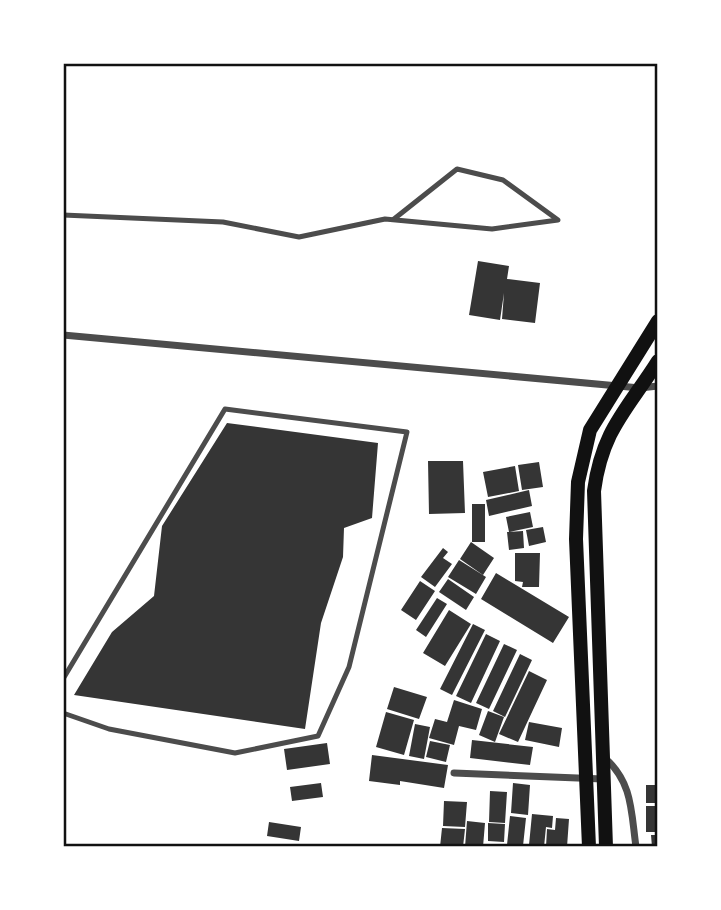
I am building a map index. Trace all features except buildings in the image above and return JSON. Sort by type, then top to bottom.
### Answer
[{"type":"main road","points":[[589,847],[576,539],[578,482],[590,430],[658,321]]},
{"type":"main road","points":[[606,847],[594,491],[598,463],[606,439],[624,408],[658,361]]},
{"type":"street","points":[[63,335],[615,386],[658,386]]},
{"type":"street","points":[[602,755],[619,771],[626,787],[636,847]]},
{"type":"street","points":[[454,773],[603,779]]},
{"type":"lane","points":[[63,215],[223,222],[299,237],[385,219],[492,229],[558,220],[503,180],[457,169],[394,219]]},
{"type":"lane","points":[[63,679],[225,409],[407,432],[349,667],[318,736],[235,753],[108,729],[63,713]]}]
